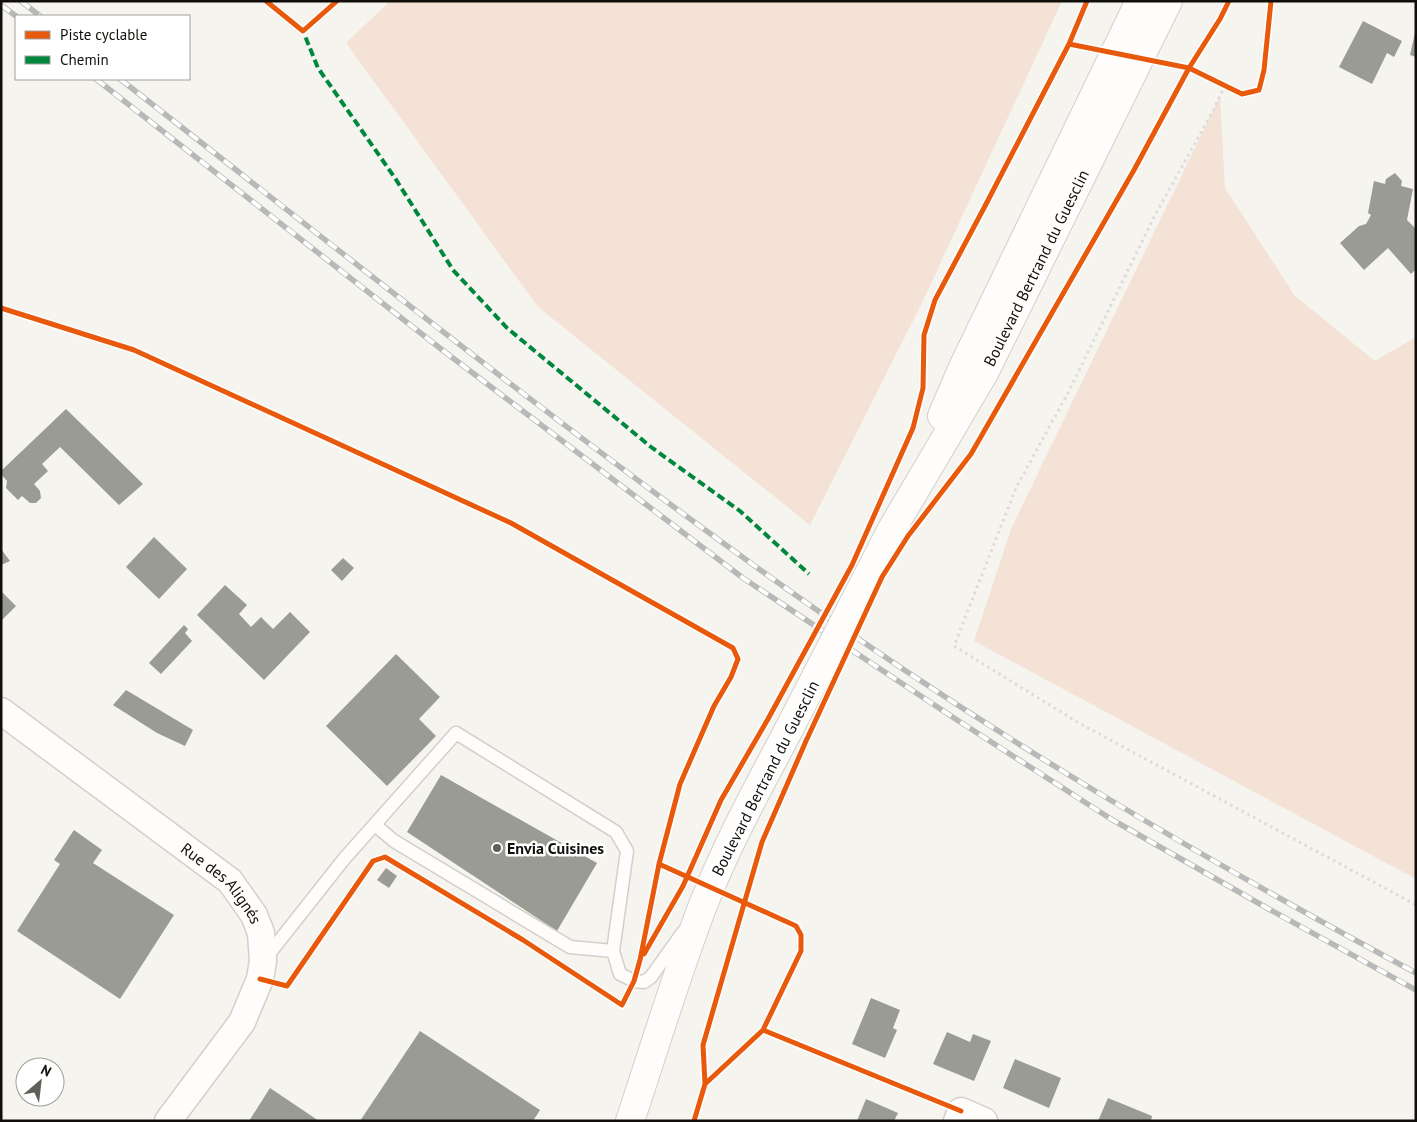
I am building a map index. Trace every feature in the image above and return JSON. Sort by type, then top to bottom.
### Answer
[{"type":"main road","name":"Boulevard Bertrand du Guesclin","points":[[892,529],[964,365],[1140,1]]},
{"type":"main road","name":"Boulevard Bertrand du Guesclin","points":[[630,1121],[673,990],[704,904],[740,820],[892,529],[984,373],[1168,1]]},
{"type":"street","name":"Rue des Alignés","points":[[1,711],[230,881],[254,915],[261,933],[263,962],[260,979],[242,1022],[168,1121]]},
{"type":"street","points":[[957,1121],[961,1111],[984,1121]]},
{"type":"lane","points":[[263,962],[344,859],[456,733],[616,832],[627,851],[613,951],[620,974],[634,981],[644,982],[651,977],[704,904]]},
{"type":"lane","points":[[375,825],[394,841],[570,948],[613,951]]},
{"type":"path","points":[[1225,85],[1214,109],[1154,217],[1069,391],[1016,488],[954,646],[1079,723],[1416,905]]},
{"type":"shaded area","points":[[390,1],[1062,1],[921,305],[810,525],[538,307],[346,43]]},
{"type":"shaded area","points":[[1220,96],[1225,188],[1295,296],[1375,361],[1416,337],[1416,879],[974,641],[1011,529]]},
{"type":"building","points":[[1363,21],[1402,41],[1394,57],[1387,53],[1372,84],[1339,67]]},
{"type":"building","points":[[1416,33],[1416,57],[1410,55]]},
{"type":"building","points":[[1395,173],[1402,181],[1401,186],[1413,189],[1407,220],[1416,229],[1416,269],[1411,274],[1388,248],[1364,270],[1340,243],[1359,226],[1366,224],[1371,215],[1368,213],[1374,181],[1385,184],[1386,179]]},
{"type":"building","points":[[66,409],[143,484],[119,505],[60,447],[42,464],[48,471],[34,484],[40,491],[41,498],[36,503],[30,503],[22,496],[18,500],[6,488],[7,481],[1,474],[1,471]]},
{"type":"building","points":[[154,537],[187,569],[159,599],[126,567]]},
{"type":"building","points":[[1,549],[10,561],[1,565]]},
{"type":"building","points":[[343,558],[354,568],[342,581],[331,570]]},
{"type":"building","points":[[225,585],[247,605],[239,614],[251,627],[261,617],[273,629],[290,612],[310,632],[264,680],[197,615]]},
{"type":"building","points":[[1,591],[16,606],[1,621]]},
{"type":"building","points":[[184,625],[188,629],[185,633],[192,641],[161,674],[149,663]]},
{"type":"building","points":[[396,654],[440,697],[419,719],[436,736],[387,786],[326,726]]},
{"type":"building","points":[[126,690],[193,730],[185,746],[157,733],[113,705]]},
{"type":"building","points":[[441,775],[597,863],[557,931],[407,832]]},
{"type":"building","points":[[74,830],[102,850],[93,863],[174,915],[120,999],[17,931],[60,864],[54,860]]},
{"type":"building","points":[[386,868],[397,876],[389,888],[377,880]]},
{"type":"building","points":[[871,998],[900,1010],[893,1028],[897,1030],[885,1058],[852,1044]]},
{"type":"building","points":[[420,1031],[540,1110],[533,1121],[360,1121]]},
{"type":"building","points":[[947,1032],[970,1042],[973,1034],[991,1041],[974,1081],[933,1064]]},
{"type":"building","points":[[1015,1059],[1061,1078],[1049,1108],[1003,1088]]},
{"type":"building","points":[[270,1088],[319,1121],[249,1121]]},
{"type":"building","points":[[1108,1098],[1152,1116],[1151,1121],[1098,1121]]},
{"type":"building","points":[[866,1099],[898,1113],[894,1121],[857,1121]]},
{"type":"railway","points":[[21,1],[39,15]]},
{"type":"railway","points":[[1,5],[15,15]]},
{"type":"railway","points":[[97,80],[441,349],[743,578],[954,718],[1111,819],[1416,990]]},
{"type":"railway","points":[[121,80],[538,405],[708,532],[869,646],[1021,746],[1177,840],[1416,973]]},
{"type":"marked path","points":[[299,28],[303,31],[318,68],[395,178],[453,270],[507,328],[651,447],[740,511],[809,574]]},
{"type":"cycle path","points":[[266,1],[303,31],[337,1]]},
{"type":"cycle path","points":[[644,954],[683,886],[721,800],[768,719],[852,565],[913,428],[923,388],[924,335],[935,300],[1069,44],[1087,1]]},
{"type":"cycle path","points":[[694,1121],[705,1084],[703,1045],[762,842],[806,741],[882,577],[908,536],[971,454],[1134,170],[1189,68],[1229,1]]},
{"type":"cycle path","points":[[1069,44],[1189,68],[1242,94],[1259,90],[1264,70],[1271,1]]},
{"type":"cycle path","points":[[1,308],[134,350],[511,523],[733,648],[738,659],[731,677],[714,706],[680,784],[659,864],[640,960],[634,981],[622,1005],[523,940],[385,857],[373,861],[287,986],[260,979]]},
{"type":"cycle path","points":[[659,864],[796,926],[801,935],[801,951],[763,1030],[705,1084]]},
{"type":"cycle path","points":[[763,1030],[961,1111]]},
{"type":"place","name":"Envia Cuisines","points":[[497,848]]}]
